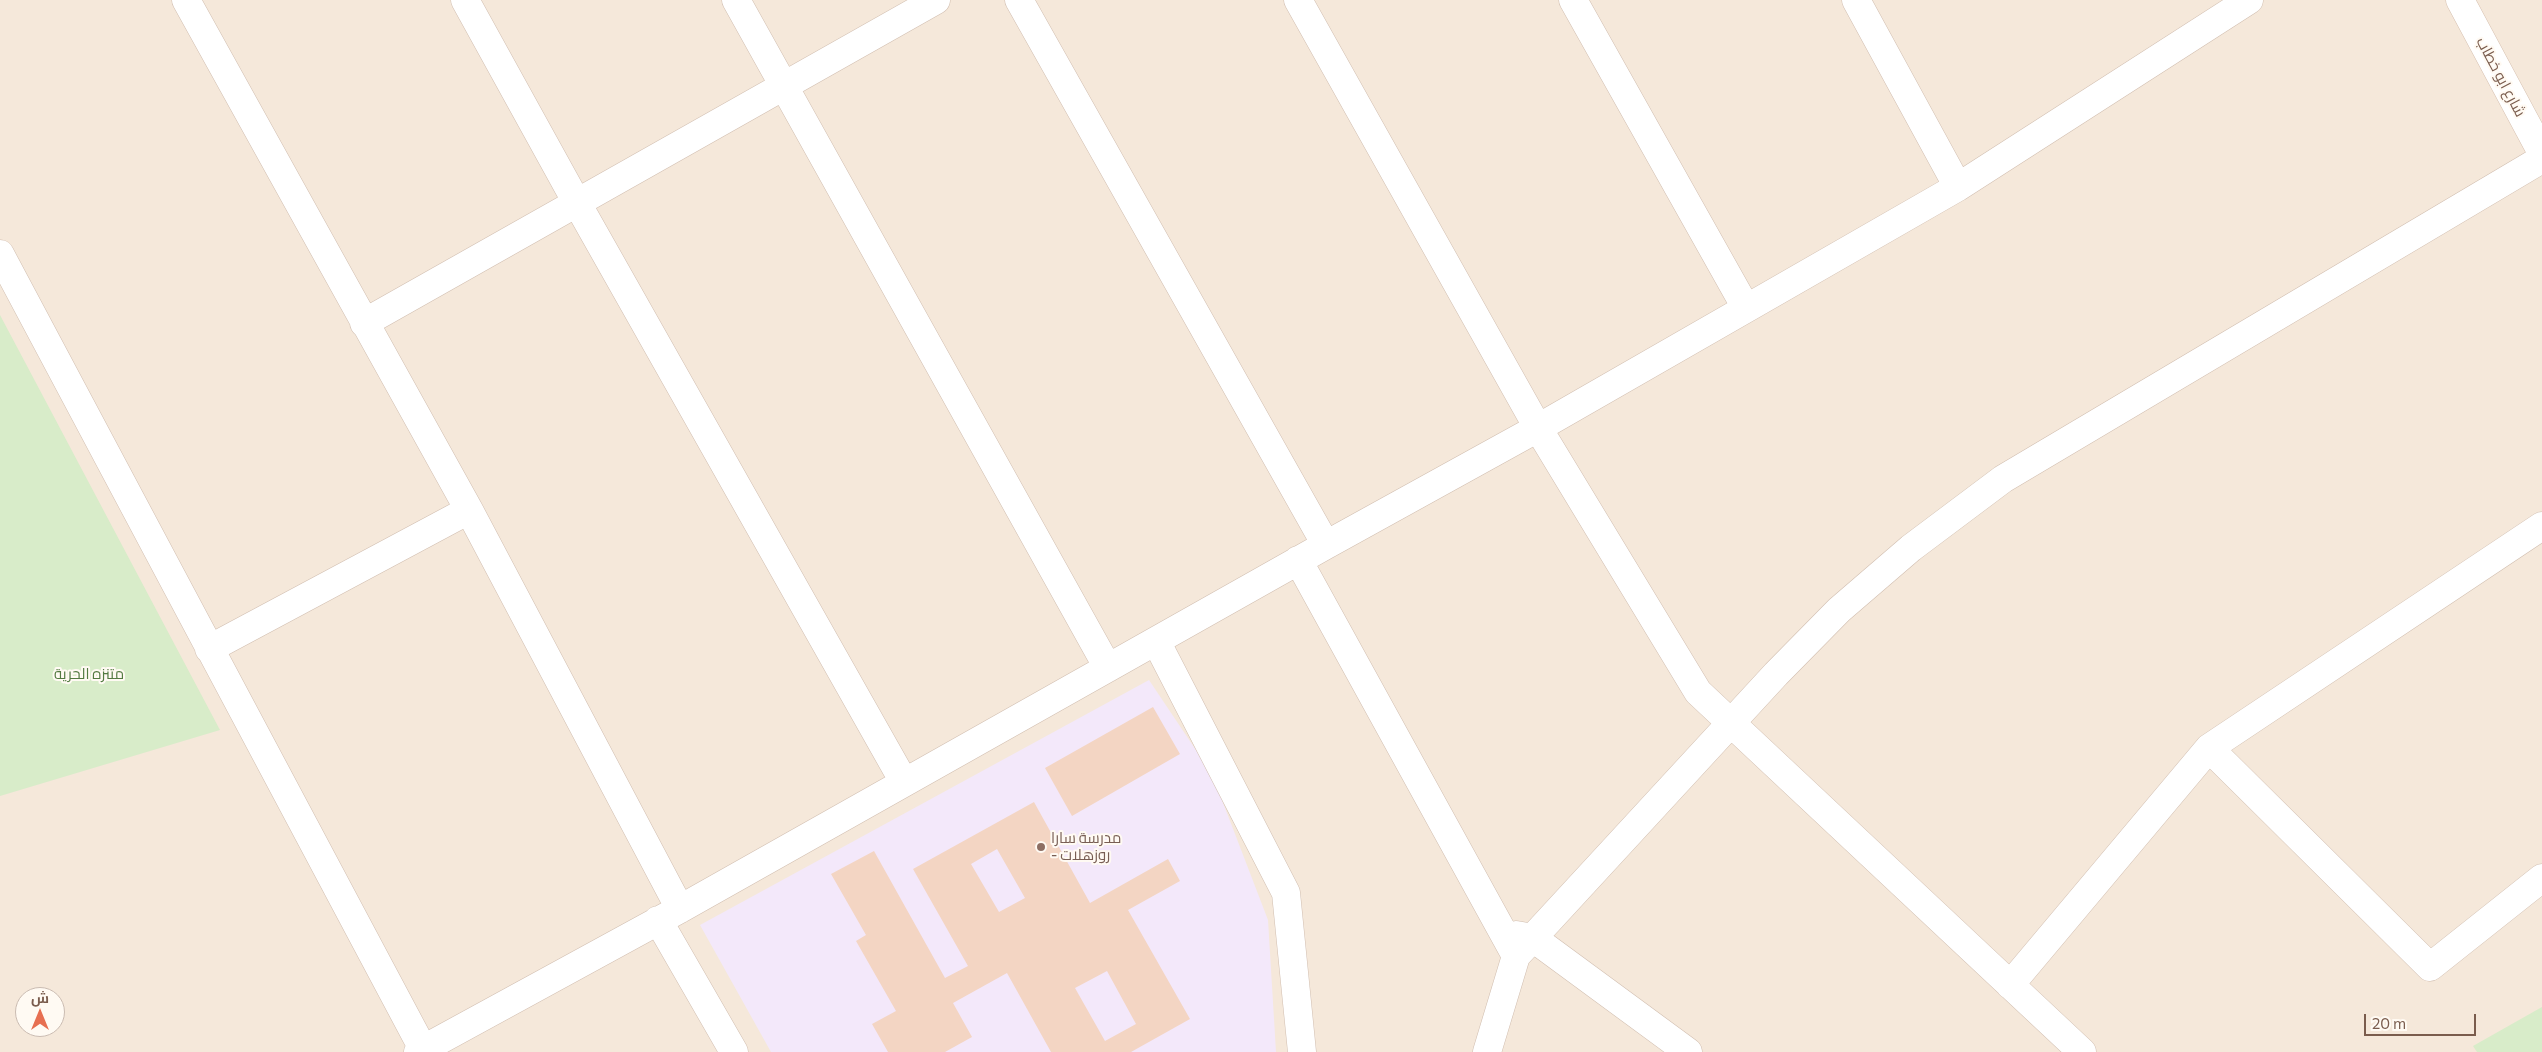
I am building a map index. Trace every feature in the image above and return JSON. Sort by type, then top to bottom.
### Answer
[{"type":"street","points":[[186,0],[469,510],[669,914],[734,1052]]},
{"type":"street","points":[[465,0],[577,203],[904,782]]},
{"type":"street","points":[[736,0],[1108,668]]},
{"type":"street","points":[[364,323],[936,0]]},
{"type":"street","points":[[1019,0],[1326,545]]},
{"type":"street","points":[[1298,0],[1538,428],[1698,692],[2082,1052]]},
{"type":"street","points":[[1573,0],[1746,308]]},
{"type":"street","points":[[1856,0],[1958,186]]},
{"type":"street","points":[[0,254],[421,1051],[669,914],[1298,560],[1538,428],[1958,186],[2249,0]]},
{"type":"street","name":"شارع ابو خطاب","points":[[2460,0],[2542,153]]},
{"type":"street","points":[[1487,1052],[1524,947],[1730,724],[1839,610],[1911,548],[2003,479],[2542,159]]},
{"type":"street","points":[[209,649],[469,510]]},
{"type":"street","points":[[2010,984],[2209,748],[2542,526]]},
{"type":"street","points":[[1298,560],[1502,932],[1688,1052]]},
{"type":"street","points":[[1156,641],[1286,893],[1302,1052]]},
{"type":"street","points":[[2209,748],[2430,967],[2542,878]]},
{"type":"shaded area","points":[[0,0],[2542,0],[2542,1052],[0,1052]]},
{"type":"shaded area","name":"مدرسة سارا - روزهلات","points":[[1149,680],[1212,774],[1268,920],[1276,1052],[771,1052],[700,925]]},
{"type":"green space","name":"متنزه الحرية","points":[[0,315],[220,730],[0,796]]},
{"type":"green space","points":[[2542,1007],[2542,1052],[2477,1052],[2473,1046]]},
{"type":"building","points":[[1153,707],[1180,754],[1072,816],[1045,768]]},
{"type":"building","points":[[1034,802],[1090,903],[1168,859],[1180,881],[1128,910],[1190,1019],[1131,1052],[1051,1052],[1007,973],[953,1003],[972,1037],[945,1052],[888,1052],[872,1024],[896,1011],[856,941],[866,935],[831,874],[874,851],[945,978],[968,966],[913,869]],"holes":[[[997,849],[1025,898],[999,912],[971,864]],[[1107,971],[1136,1024],[1105,1041],[1075,988]]]},
{"type":"place","name":"مدرسة سارا - روزهلات","points":[[1041,847]]}]
